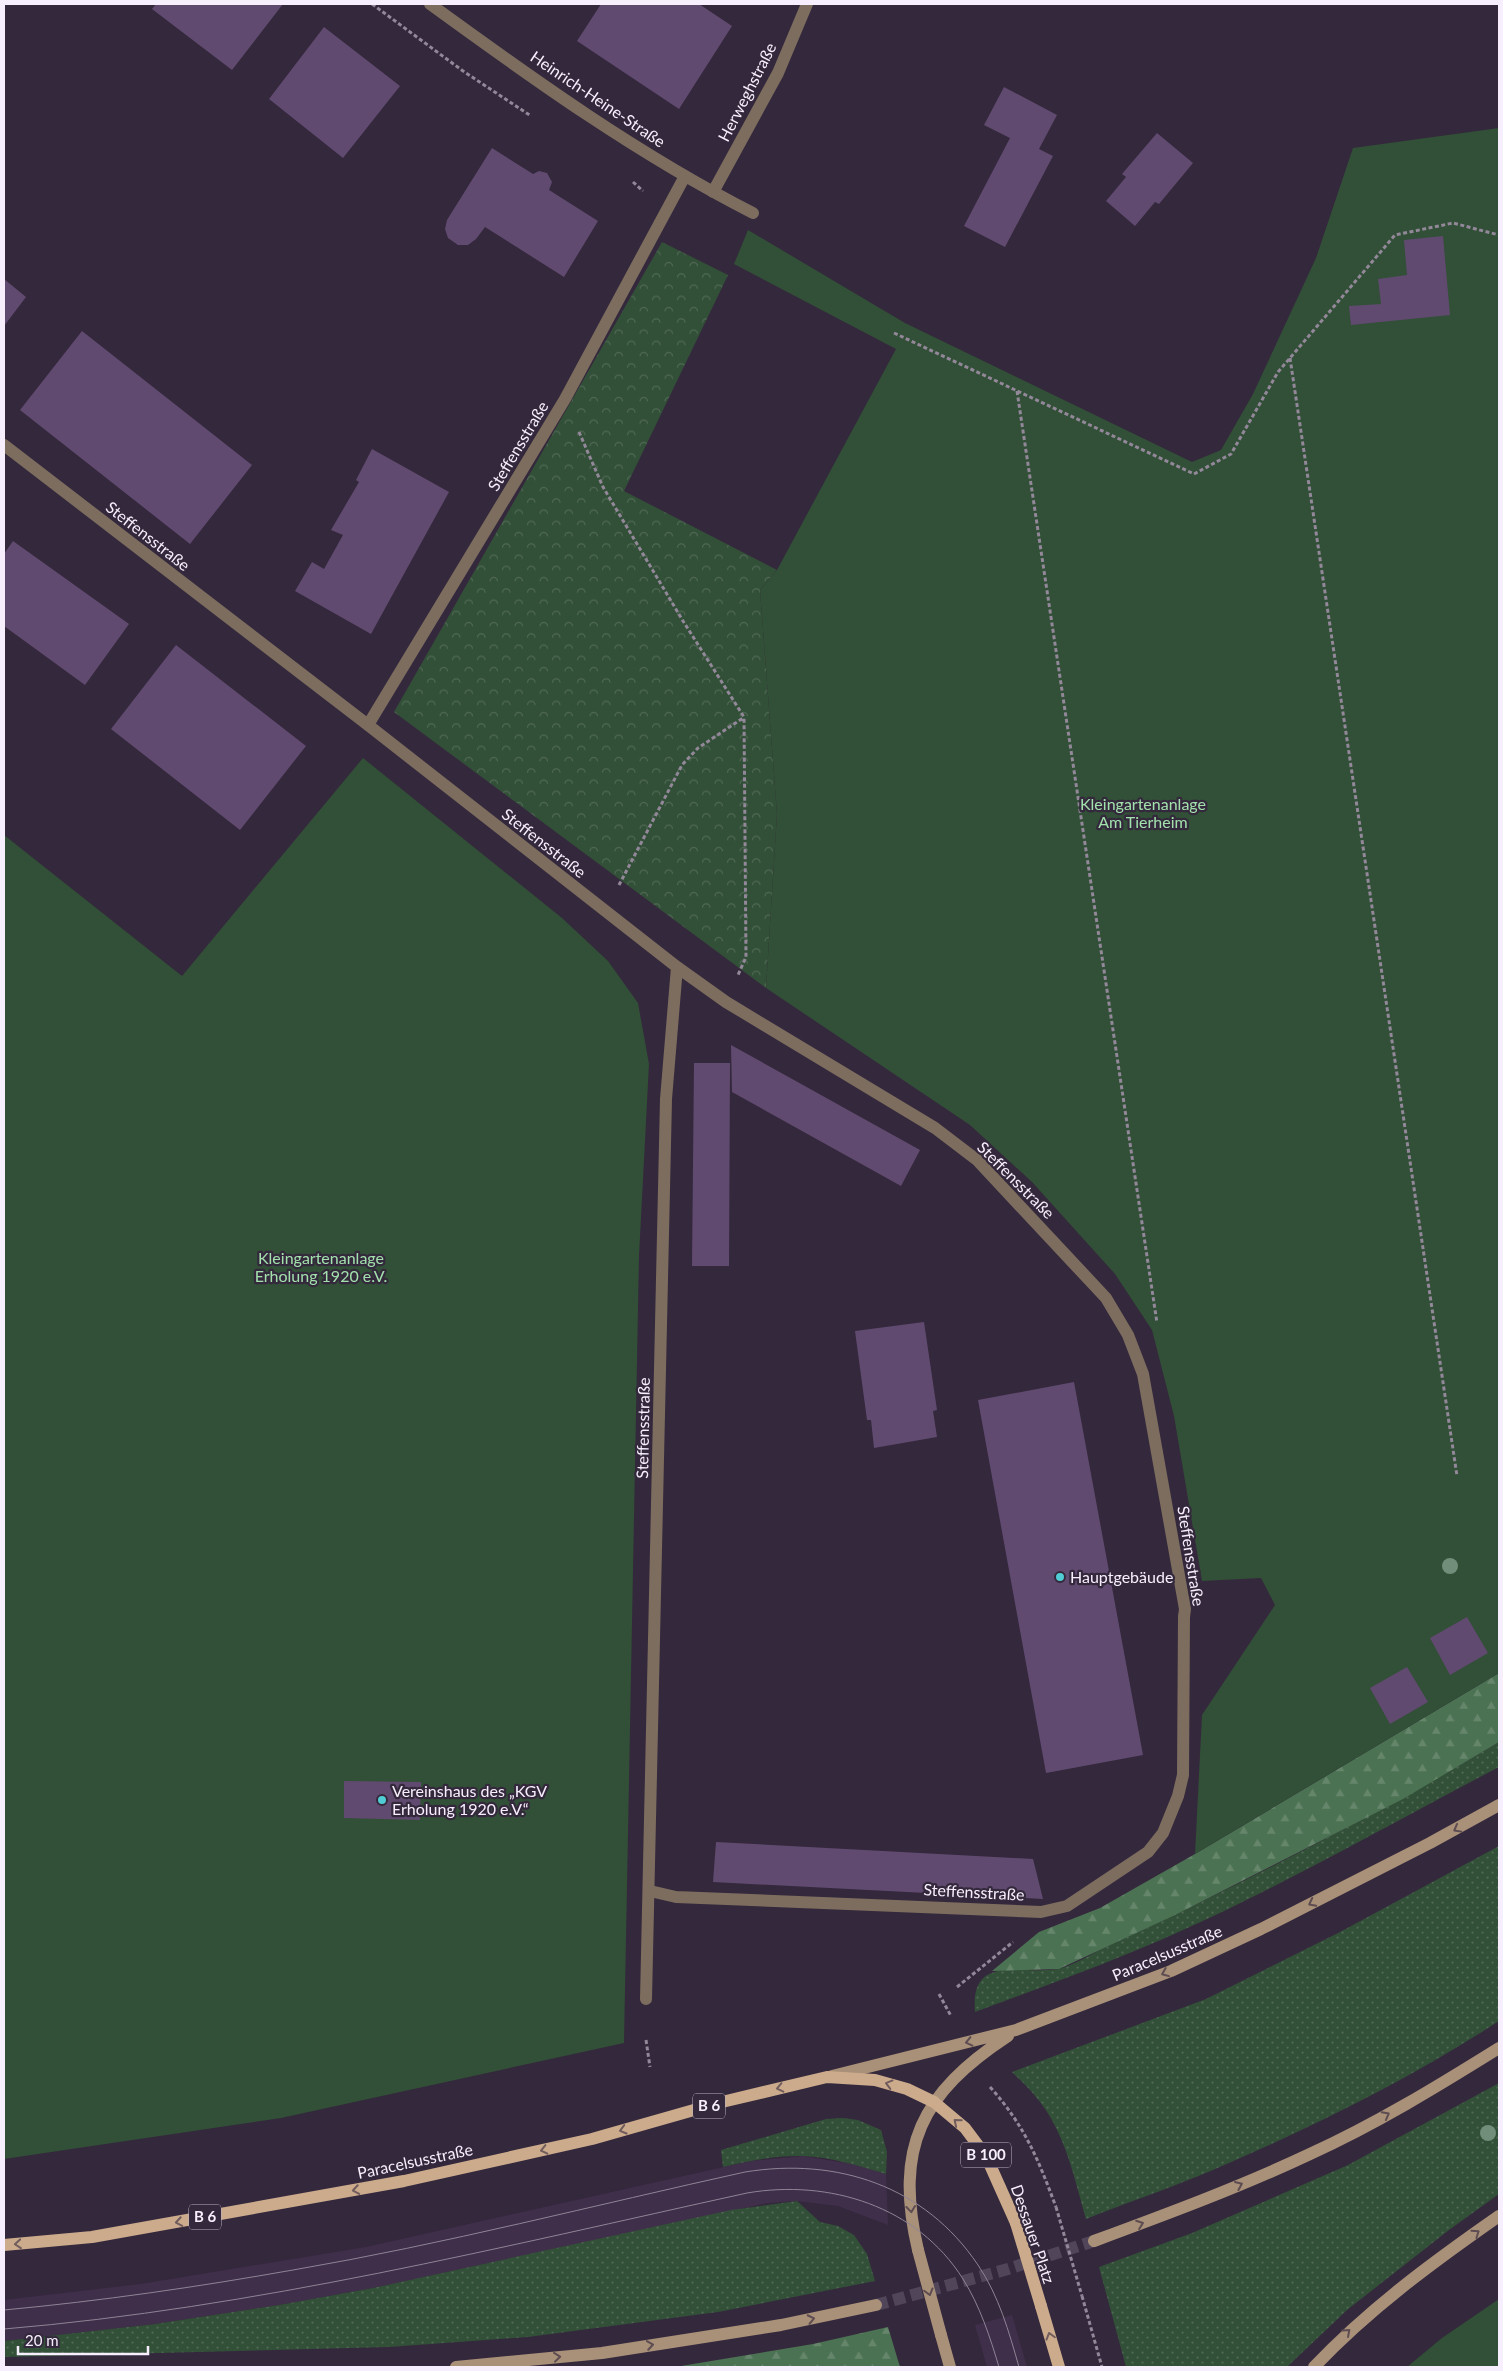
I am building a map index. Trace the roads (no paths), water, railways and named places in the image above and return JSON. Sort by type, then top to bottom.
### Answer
[{"type":"main road","name":"Paracelsusstraße","points":[[4,2245],[92,2237],[404,2181],[592,2139],[722,2102],[1016,2030],[1171,1970],[1261,1929],[1430,1843],[1499,1805]]},
{"type":"main road","points":[[950,2367],[918,2250],[910,2200],[910,2168],[914,2144],[922,2122],[934,2102],[953,2080],[974,2060],[1016,2030]]},
{"type":"main road","points":[[1094,2241],[1195,2204],[1319,2150],[1427,2093],[1499,2048]]},
{"type":"main road","name":"Paracelsusstraße","points":[[827,2077],[875,2080],[907,2089],[934,2102]]},
{"type":"main road","name":"Dessauer Platz","points":[[934,2102],[965,2128],[986,2156],[1016,2223],[1059,2367]]},
{"type":"main road","points":[[1314,2367],[1346,2333],[1412,2279],[1499,2216]]},
{"type":"main road","points":[[456,2367],[602,2353],[781,2325],[876,2305]]},
{"type":"street","name":"Heinrich-Heine-Straße","points":[[430,4],[577,107],[685,176],[752,213]]},
{"type":"street","name":"Herweghstraße","points":[[713,192],[778,73],[807,4]]},
{"type":"street","name":"Steffensstraße","points":[[368,725],[566,399],[685,176]]},
{"type":"street","name":"Steffensstraße","points":[[4,445],[368,725],[677,967],[726,1002],[935,1128],[977,1160],[1106,1298],[1128,1335],[1143,1374],[1173,1540],[1184,1617],[1183,1775],[1178,1796],[1163,1833],[1148,1852],[1067,1906],[1041,1912],[676,1896],[650,1891]]},
{"type":"street","name":"Steffensstraße","points":[[646,2000],[650,1891],[666,1099],[677,967]]},
{"type":"tunnel","points":[[876,2305],[1008,2269],[1094,2241]]},
{"type":"tram line","points":[[4,2310],[149,2293],[293,2270],[463,2236],[745,2172],[779,2168],[813,2169],[845,2174],[876,2183],[905,2197],[932,2215],[957,2238],[978,2265],[992,2289],[1019,2367]]},
{"type":"tram line","points":[[4,2329],[98,2319],[285,2291],[470,2254],[747,2193],[809,2190],[839,2195],[868,2203],[896,2216],[921,2233],[944,2254],[963,2279],[975,2300],[999,2367]]},
{"type":"place","name":"Hauptgebäude","points":[[1060,1577]]},
{"type":"place","name":"Vereinshaus des „KGV Erholung 1920 e.V.“","points":[[382,1800]]},
{"type":"park label","name":"Kleingartenanlage Am Tierheim","points":[[1143,813]]},
{"type":"park label","name":"Kleingartenanlage Erholung 1920 e.V.","points":[[321,1267]]}]
